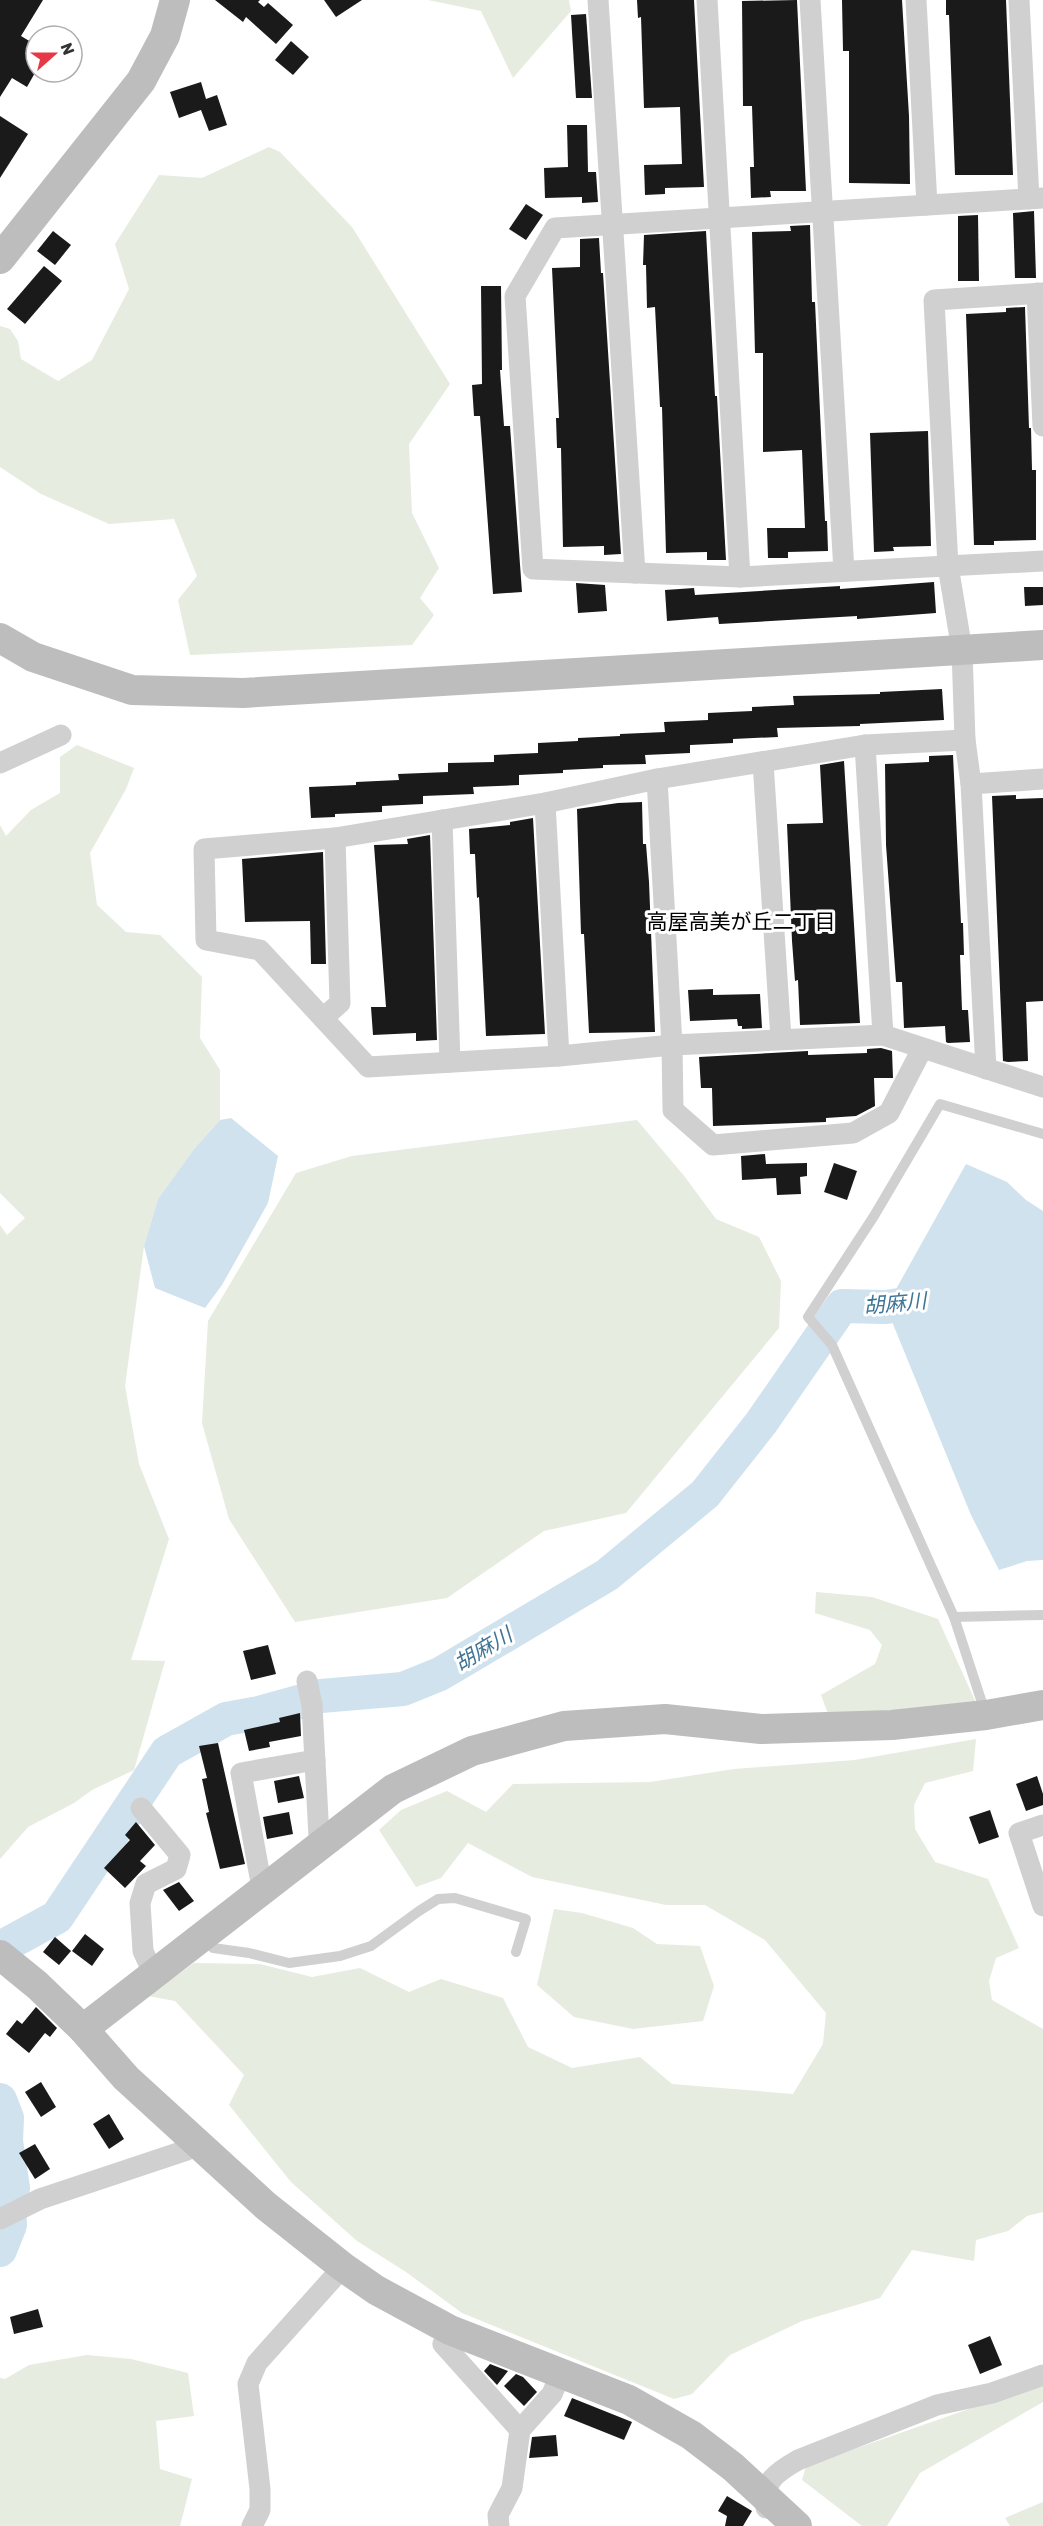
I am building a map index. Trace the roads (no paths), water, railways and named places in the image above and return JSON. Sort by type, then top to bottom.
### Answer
[{"type":"street","points":[[0,259],[141,81],[165,36],[175,0]]},
{"type":"street","points":[[598,0],[635,573]]},
{"type":"street","points":[[707,0],[741,577]]},
{"type":"street","points":[[810,0],[844,572]]},
{"type":"street","points":[[916,0],[927,205]]},
{"type":"street","points":[[1019,0],[1036,198],[555,228],[515,296],[534,569],[741,577],[1043,561]]},
{"type":"street","points":[[986,1069],[971,784],[965,740],[962,650],[948,566],[934,300],[1040,293],[1043,426]]},
{"type":"street","points":[[0,638],[33,657],[132,690],[243,693],[1043,645]]},
{"type":"street","points":[[0,763],[61,735]]},
{"type":"street","points":[[965,740],[865,745],[657,779],[545,803],[335,838],[204,849],[206,940],[260,950],[368,1067],[559,1056],[672,1045],[883,1035],[1043,1087]]},
{"type":"street","points":[[865,745],[883,1035]]},
{"type":"street","points":[[763,762],[781,1039]]},
{"type":"street","points":[[657,779],[672,1045],[673,1110],[713,1144],[853,1132],[889,1113],[921,1048]]},
{"type":"street","points":[[971,784],[1043,779]]},
{"type":"street","points":[[545,803],[559,1056]]},
{"type":"street","points":[[442,820],[450,1062]]},
{"type":"street","points":[[323,1018],[340,1003],[335,838]]},
{"type":"street","points":[[307,1681],[312,1705],[319,1837],[323,1845]]},
{"type":"street","points":[[83,2029],[393,1789],[472,1751],[564,1726],[665,1719],[761,1729],[892,1725],[986,1715],[1043,1705]]},
{"type":"street","points":[[267,1888],[260,1877],[241,1773],[315,1760]]},
{"type":"street","points":[[141,1808],[180,1855],[176,1869],[146,1884],[140,1903],[143,1952],[154,1975]]},
{"type":"street","points":[[1043,1825],[1019,1833],[1043,1906]]},
{"type":"street","points":[[0,1955],[37,1985],[83,2029],[126,2078],[266,2206],[376,2290],[450,2330],[629,2400],[691,2435],[764,2494],[797,2526]]},
{"type":"street","points":[[0,2219],[40,2199],[187,2150],[194,2140]]},
{"type":"street","points":[[260,2525],[260,2489],[248,2384],[257,2363],[343,2266]]},
{"type":"street","points":[[450,2330],[443,2344],[520,2430]]},
{"type":"street","points":[[499,2526],[498,2515],[512,2488],[520,2430],[552,2394],[561,2373]]},
{"type":"street","points":[[779,2526],[767,2514],[764,2494],[776,2472],[798,2460],[937,2405],[992,2393],[1043,2375]]},
{"type":"lane","points":[[986,1715],[954,1617],[832,1345],[808,1317],[874,1216],[940,1104],[1043,1134]]},
{"type":"lane","points":[[954,1617],[1043,1615]]},
{"type":"lane","points":[[203,1937],[213,1948],[249,1953],[289,1963],[340,1956],[371,1946],[438,1899],[454,1898],[526,1919],[516,1952]]},
{"type":"water","points":[[231,1118],[278,1156],[268,1203],[222,1285],[205,1308],[155,1288],[144,1246],[158,1199],[194,1149],[220,1120]]},
{"type":"water","points":[[966,1164],[1007,1182],[1026,1200],[1043,1211],[1043,1560],[1027,1561],[999,1570],[971,1515],[886,1307]]},
{"type":"waterway","name":"胡麻川","points":[[0,1948],[57,1917],[167,1752],[226,1719],[259,1713],[321,1696],[403,1689],[440,1674],[607,1575],[705,1494],[761,1423],[842,1306],[886,1307],[931,1300]]},
{"type":"waterway","points":[[0,2100],[7,2118],[6,2141],[13,2188],[9,2207],[10,2225],[0,2250]]},
{"type":"district","name":"高屋高美が丘二丁目","points":[[741,921]]}]
